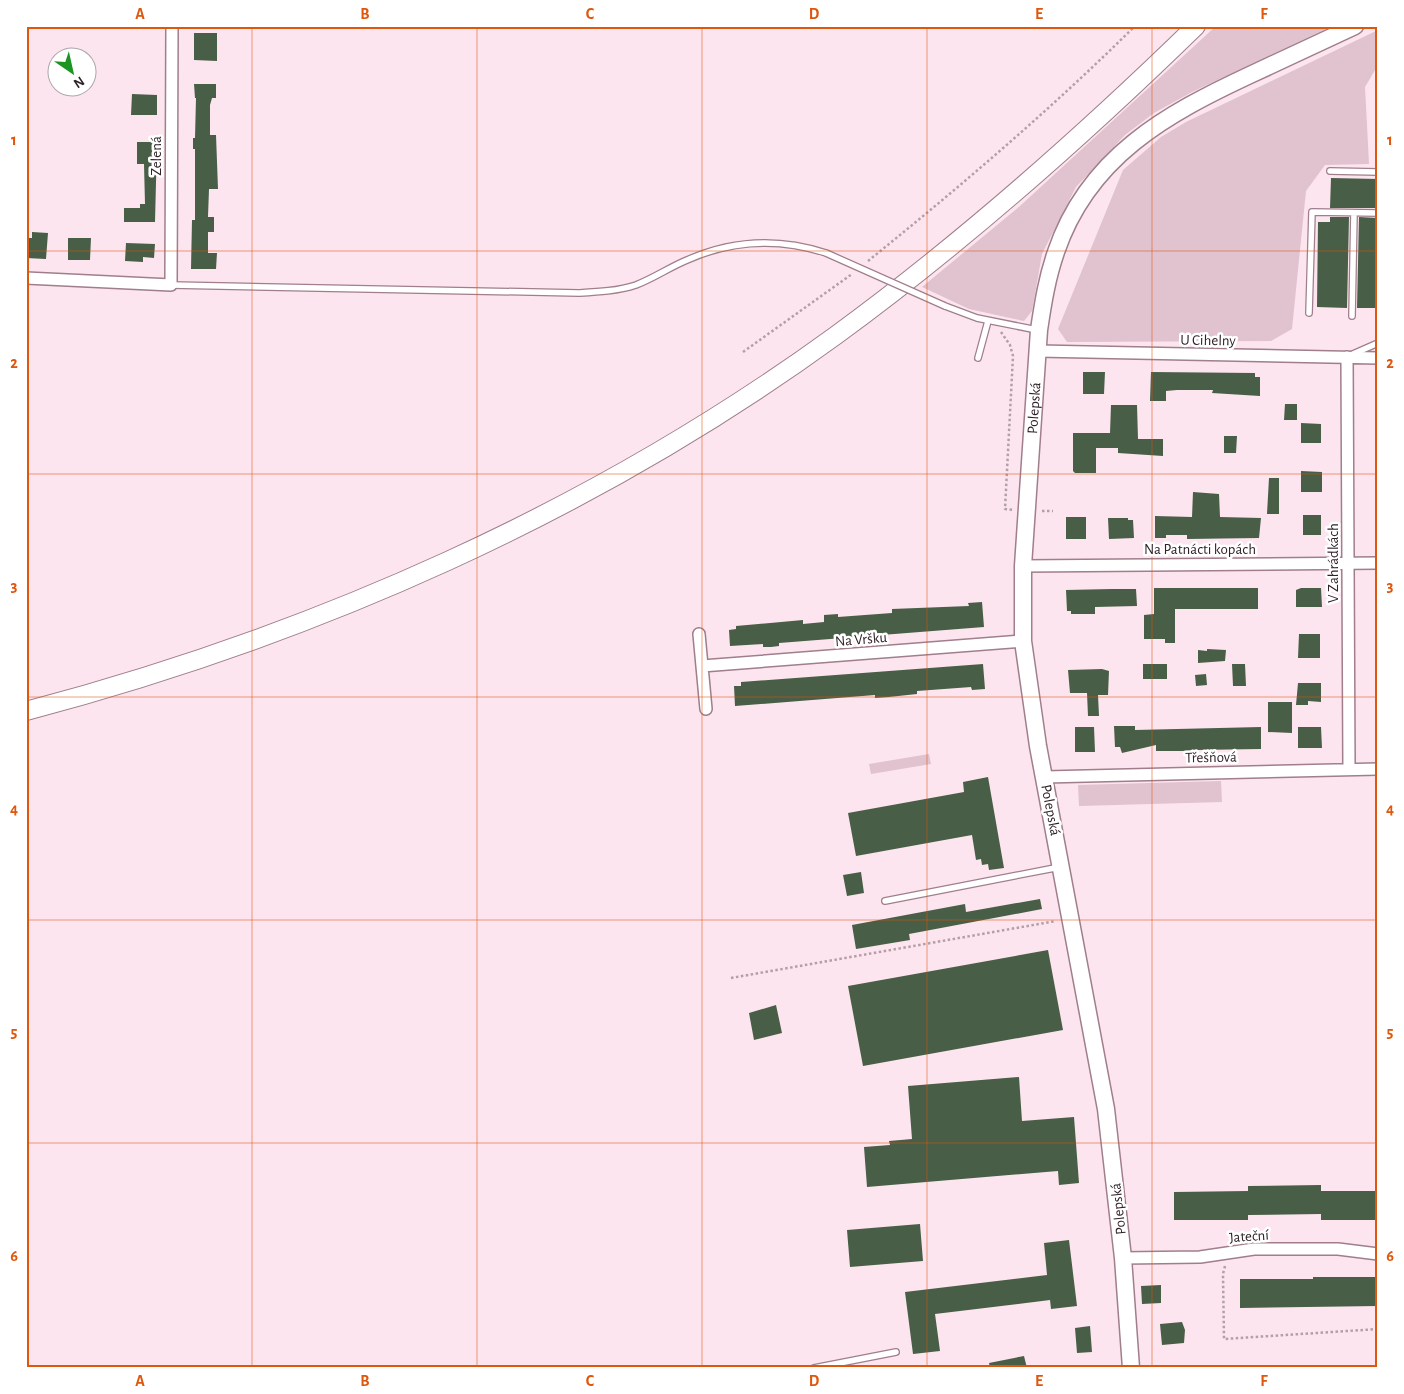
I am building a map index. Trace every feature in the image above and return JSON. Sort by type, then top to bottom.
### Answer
[{"type":"main road","points":[[26,711],[184,665],[306,622],[450,560],[614,476],[700,425],[794,364],[925,268],[1050,164],[1196,26]]},
{"type":"main road","name":"Polepská","points":[[1131,1368],[1123,1258],[1106,1109],[1031,700],[1023,641],[1023,566],[1038,352],[1044,294],[1056,251],[1075,211],[1094,183],[1118,155],[1147,131],[1187,106],[1355,26]]},
{"type":"street","name":"Zelená","points":[[171,285],[172,26]]},
{"type":"street","points":[[26,278],[171,285]]},
{"type":"street","name":"U Cihelny","points":[[1038,352],[1378,358]]},
{"type":"street","name":"V Zahrádkách","points":[[1347,357],[1349,769]]},
{"type":"street","name":"Na Patnácti kopách","points":[[1023,566],[1378,563]]},
{"type":"street","points":[[698,634],[706,709]]},
{"type":"street","name":"Na Vršku","points":[[702,666],[1023,641]]},
{"type":"street","name":"Třešňová","points":[[1045,777],[1378,769]]},
{"type":"street","name":"Jateční","points":[[1123,1258],[1200,1256],[1254,1249],[1338,1249],[1378,1254]]},
{"type":"lane","points":[[1330,171],[1378,172]]},
{"type":"lane","points":[[1309,313],[1312,212],[1378,213]]},
{"type":"lane","points":[[1352,316],[1354,213]]},
{"type":"lane","points":[[171,285],[579,293],[613,290],[636,285],[699,255],[735,245],[782,244],[806,247],[826,253],[945,306],[988,321],[1040,330]]},
{"type":"lane","points":[[978,358],[988,321]]},
{"type":"lane","points":[[1347,357],[1378,342]]},
{"type":"lane","points":[[885,901],[1062,867]]},
{"type":"lane","points":[[814,1368],[896,1352]]},
{"type":"path","points":[[862,266],[955,191],[1048,110],[1135,26]]},
{"type":"path","points":[[743,352],[854,272]]},
{"type":"path","points":[[988,321],[1006,339],[1013,356],[1005,509],[1053,511]]},
{"type":"path","points":[[731,978],[1072,918]]},
{"type":"path","points":[[1225,1266],[1223,1274],[1224,1339],[1378,1329]]},
{"type":"shaded area","points":[[1216,26],[1332,26],[1192,92],[1154,113],[1125,135],[1076,187],[1042,254],[1032,311],[1024,321],[969,309],[922,287],[1020,206]]},
{"type":"shaded area","points":[[1378,30],[1378,65],[1365,87],[1369,164],[1325,165],[1306,191],[1292,329],[1271,341],[1067,342],[1058,329],[1123,170],[1161,137],[1186,122]]},
{"type":"shaded area","points":[[929,754],[931,764],[871,774],[869,764]]},
{"type":"shaded area","points":[[1221,781],[1222,802],[1079,806],[1078,785]]},
{"type":"building","points":[[194,33],[217,33],[217,61],[194,60]]},
{"type":"building","points":[[194,84],[216,84],[216,98],[212,98],[210,105],[210,135],[216,135],[218,189],[209,189],[208,217],[214,217],[214,232],[208,232],[208,253],[217,253],[216,269],[191,269],[192,220],[195,220],[195,149],[193,149],[193,138],[195,138],[196,98]]},
{"type":"building","points":[[132,94],[157,95],[157,115],[131,115]]},
{"type":"building","points":[[137,142],[157,142],[155,222],[124,222],[124,208],[140,208],[140,204],[145,204],[144,164],[137,164]]},
{"type":"building","points":[[1331,178],[1378,179],[1378,208],[1330,208]]},
{"type":"building","points":[[1330,217],[1349,217],[1347,308],[1317,307],[1318,222],[1330,222]]},
{"type":"building","points":[[1359,217],[1378,218],[1378,308],[1357,308]]},
{"type":"building","points":[[32,232],[48,233],[46,259],[26,258],[27,238],[32,238]]},
{"type":"building","points":[[68,238],[91,238],[90,260],[68,260]]},
{"type":"building","points":[[126,243],[155,244],[154,258],[143,257],[143,262],[125,261]]},
{"type":"building","points":[[1083,372],[1105,372],[1104,394],[1083,394]]},
{"type":"building","points":[[1151,372],[1255,373],[1255,377],[1260,377],[1260,396],[1212,393],[1213,390],[1177,390],[1166,391],[1166,401],[1150,401]]},
{"type":"building","points":[[1285,404],[1297,404],[1297,420],[1284,420]]},
{"type":"building","points":[[1111,405],[1137,405],[1138,439],[1163,439],[1163,456],[1118,453],[1118,448],[1096,448],[1096,473],[1075,473],[1073,471],[1073,433],[1110,433]]},
{"type":"building","points":[[1301,423],[1321,424],[1321,443],[1301,443]]},
{"type":"building","points":[[1224,436],[1237,436],[1236,453],[1224,453]]},
{"type":"building","points":[[1301,471],[1322,472],[1322,492],[1301,492]]},
{"type":"building","points":[[1269,478],[1279,478],[1279,514],[1267,514]]},
{"type":"building","points":[[1193,492],[1219,494],[1220,517],[1261,518],[1259,538],[1187,539],[1187,535],[1166,535],[1166,538],[1155,538],[1155,516],[1192,517]]},
{"type":"building","points":[[1303,515],[1321,515],[1321,535],[1303,535]]},
{"type":"building","points":[[1066,517],[1086,517],[1086,539],[1066,539]]},
{"type":"building","points":[[1108,518],[1128,518],[1128,520],[1133,520],[1134,538],[1109,539]]},
{"type":"building","points":[[1154,588],[1258,588],[1258,609],[1175,609],[1175,643],[1165,643],[1165,639],[1144,639],[1144,615],[1154,614]]},
{"type":"building","points":[[1301,588],[1321,588],[1322,607],[1296,607],[1296,590]]},
{"type":"building","points":[[1136,589],[1137,606],[1095,607],[1095,614],[1071,614],[1071,611],[1067,611],[1066,590]]},
{"type":"building","points":[[982,602],[984,627],[779,643],[779,646],[771,647],[763,647],[763,644],[730,646],[729,630],[736,629],[736,626],[803,620],[803,624],[824,622],[824,615],[838,614],[838,617],[892,613],[892,609],[969,606],[968,603]]},
{"type":"building","points":[[1299,634],[1320,634],[1320,658],[1298,658]]},
{"type":"building","points":[[1207,649],[1226,650],[1225,661],[1198,663],[1198,650],[1207,651]]},
{"type":"building","points":[[983,664],[985,689],[972,690],[971,687],[917,691],[917,694],[889,697],[875,698],[875,695],[735,706],[734,686],[741,686],[741,682]]},
{"type":"building","points":[[1143,664],[1167,664],[1167,679],[1143,679]]},
{"type":"building","points":[[1232,664],[1245,664],[1246,686],[1233,686]]},
{"type":"building","points":[[1102,669],[1109,671],[1108,695],[1098,695],[1099,716],[1088,716],[1087,693],[1070,693],[1068,670]]},
{"type":"building","points":[[1206,674],[1207,685],[1196,686],[1195,675]]},
{"type":"building","points":[[1298,683],[1321,683],[1321,702],[1308,701],[1308,705],[1296,705]]},
{"type":"building","points":[[1268,702],[1292,702],[1292,733],[1268,732]]},
{"type":"building","points":[[1114,726],[1135,726],[1135,730],[1261,727],[1261,749],[1196,750],[1195,754],[1185,754],[1185,751],[1156,751],[1156,745],[1122,753],[1120,747],[1115,747]]},
{"type":"building","points":[[1075,727],[1094,727],[1095,752],[1075,752]]},
{"type":"building","points":[[1298,727],[1321,727],[1322,748],[1298,748]]},
{"type":"building","points":[[988,777],[1004,868],[989,870],[988,864],[982,865],[981,859],[976,860],[972,835],[856,856],[848,813],[964,792],[963,782]]},
{"type":"building","points":[[861,872],[864,893],[847,896],[843,875]]},
{"type":"building","points":[[1040,899],[1042,909],[909,934],[910,940],[856,949],[852,925],[965,904],[966,912]]},
{"type":"building","points":[[1048,950],[1063,1030],[863,1066],[848,986]]},
{"type":"building","points":[[776,1005],[782,1033],[754,1040],[749,1013]]},
{"type":"building","points":[[1019,1077],[1022,1121],[1074,1117],[1079,1183],[1059,1185],[1058,1171],[867,1187],[864,1147],[890,1145],[889,1141],[912,1139],[908,1086]]},
{"type":"building","points":[[1321,1185],[1321,1191],[1378,1191],[1378,1220],[1321,1220],[1321,1214],[1248,1215],[1248,1220],[1174,1220],[1174,1192],[1248,1191],[1248,1186]]},
{"type":"building","points":[[920,1224],[923,1261],[850,1267],[847,1230]]},
{"type":"building","points":[[1069,1240],[1077,1306],[1051,1309],[1050,1300],[935,1314],[940,1351],[913,1354],[905,1292],[1047,1275],[1044,1243]]},
{"type":"building","points":[[1313,1277],[1378,1277],[1378,1306],[1240,1308],[1240,1279],[1313,1279]]},
{"type":"building","points":[[1161,1285],[1161,1303],[1142,1304],[1141,1286]]},
{"type":"building","points":[[1182,1322],[1185,1330],[1184,1343],[1162,1345],[1160,1324]]},
{"type":"building","points":[[1090,1326],[1092,1352],[1077,1353],[1075,1328]]},
{"type":"building","points":[[1024,1356],[1027,1368],[990,1368],[989,1363]]}]
